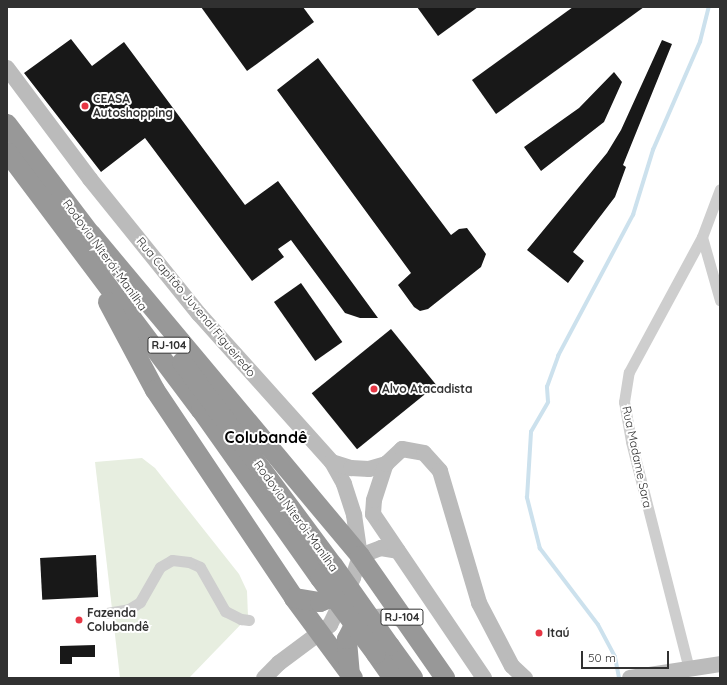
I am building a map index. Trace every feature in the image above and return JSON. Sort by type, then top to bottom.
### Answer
[{"type":"highway","name":"Rodovia Niterói-Manilha","points":[[7,124],[201,410],[326,571],[383,650],[413,678]]},
{"type":"highway","name":"Rodovia Niterói-Manilha","points":[[7,152],[83,237]]},
{"type":"highway","points":[[83,237],[360,556]]},
{"type":"highway","points":[[83,237],[155,390],[294,598],[325,630],[352,677]]},
{"type":"highway","name":"RJ-104","points":[[360,556],[445,678]]},
{"type":"highway","points":[[294,598],[320,602],[346,592]]},
{"type":"highway","points":[[352,677],[347,639],[353,626],[361,618]]},
{"type":"highway","name":"Rodovia Niterói-Manilha","points":[[383,650],[393,678]]},
{"type":"main road","name":"Rua Capitão Juvenal Figueiredo","points":[[7,68],[90,179],[199,314],[332,462],[351,502],[360,556]]},
{"type":"main road","name":"RJ-104","points":[[484,678],[376,520],[372,508],[386,464],[402,449],[409,449],[424,453],[440,470],[472,584],[513,674]]},
{"type":"main road","points":[[332,462],[343,467],[364,469],[386,464]]},
{"type":"main road","points":[[325,630],[346,592],[360,556],[381,548],[398,551]]},
{"type":"main road","points":[[264,678],[279,663],[325,630],[361,618],[390,616],[405,621]]},
{"type":"main road","points":[[633,678],[671,675],[720,664]]},
{"type":"main road","points":[[513,674],[525,678]]},
{"type":"street","name":"Rua Madame Sara","points":[[689,670],[631,441],[624,402],[629,372],[702,237],[720,189]]},
{"type":"street","points":[[702,237],[720,300]]},
{"type":"street","points":[[108,613],[128,609],[140,602],[160,567],[172,560],[189,562],[200,567],[225,611],[241,619],[249,620]]},
{"type":"shaded area","points":[[142,458],[155,468],[239,574],[247,591],[248,617],[189,678],[120,678],[95,462]]},
{"type":"building","points":[[201,7],[303,7],[314,22],[247,71]]},
{"type":"building","points":[[417,7],[478,7],[438,36]]},
{"type":"building","points":[[573,7],[644,7],[496,114],[472,80]]},
{"type":"building","points":[[71,39],[92,66],[124,42],[245,205],[278,181],[378,318],[360,318],[345,313],[291,240],[278,249],[284,257],[252,281],[145,138],[101,172],[24,73]]},
{"type":"building","points":[[662,40],[672,44],[623,165],[626,167],[615,197],[573,252],[584,261],[568,283],[527,250],[607,153],[621,130]]},
{"type":"building","points":[[318,58],[451,235],[459,229],[467,228],[486,254],[481,267],[428,309],[420,311],[414,307],[398,285],[411,273],[277,90]]},
{"type":"building","points":[[614,72],[622,82],[604,122],[541,171],[524,147],[579,108]]},
{"type":"building","points":[[301,283],[342,342],[315,361],[274,302]]},
{"type":"building","name":"Alvo Atacadista","points":[[391,329],[436,385],[357,449],[312,393]]},
{"type":"building","points":[[96,555],[98,597],[42,600],[40,558]]},
{"type":"building","points":[[95,645],[95,657],[72,657],[72,664],[60,664],[60,646]]},
{"type":"waterway","points":[[619,678],[615,657],[598,625],[540,549],[527,498],[531,432],[548,402],[547,387],[558,356],[633,215],[653,150],[700,42],[709,7]]},
{"type":"place","name":"CEASA Autoshopping","points":[[85,106]]},
{"type":"place","name":"Alvo Atacadista","points":[[374,389]]},
{"type":"place","name":"Fazenda Colubandê","points":[[79,620]]},
{"type":"place","name":"Itaú","points":[[539,633]]},
{"type":"district","name":"Colubandê","points":[[266,437]]}]
